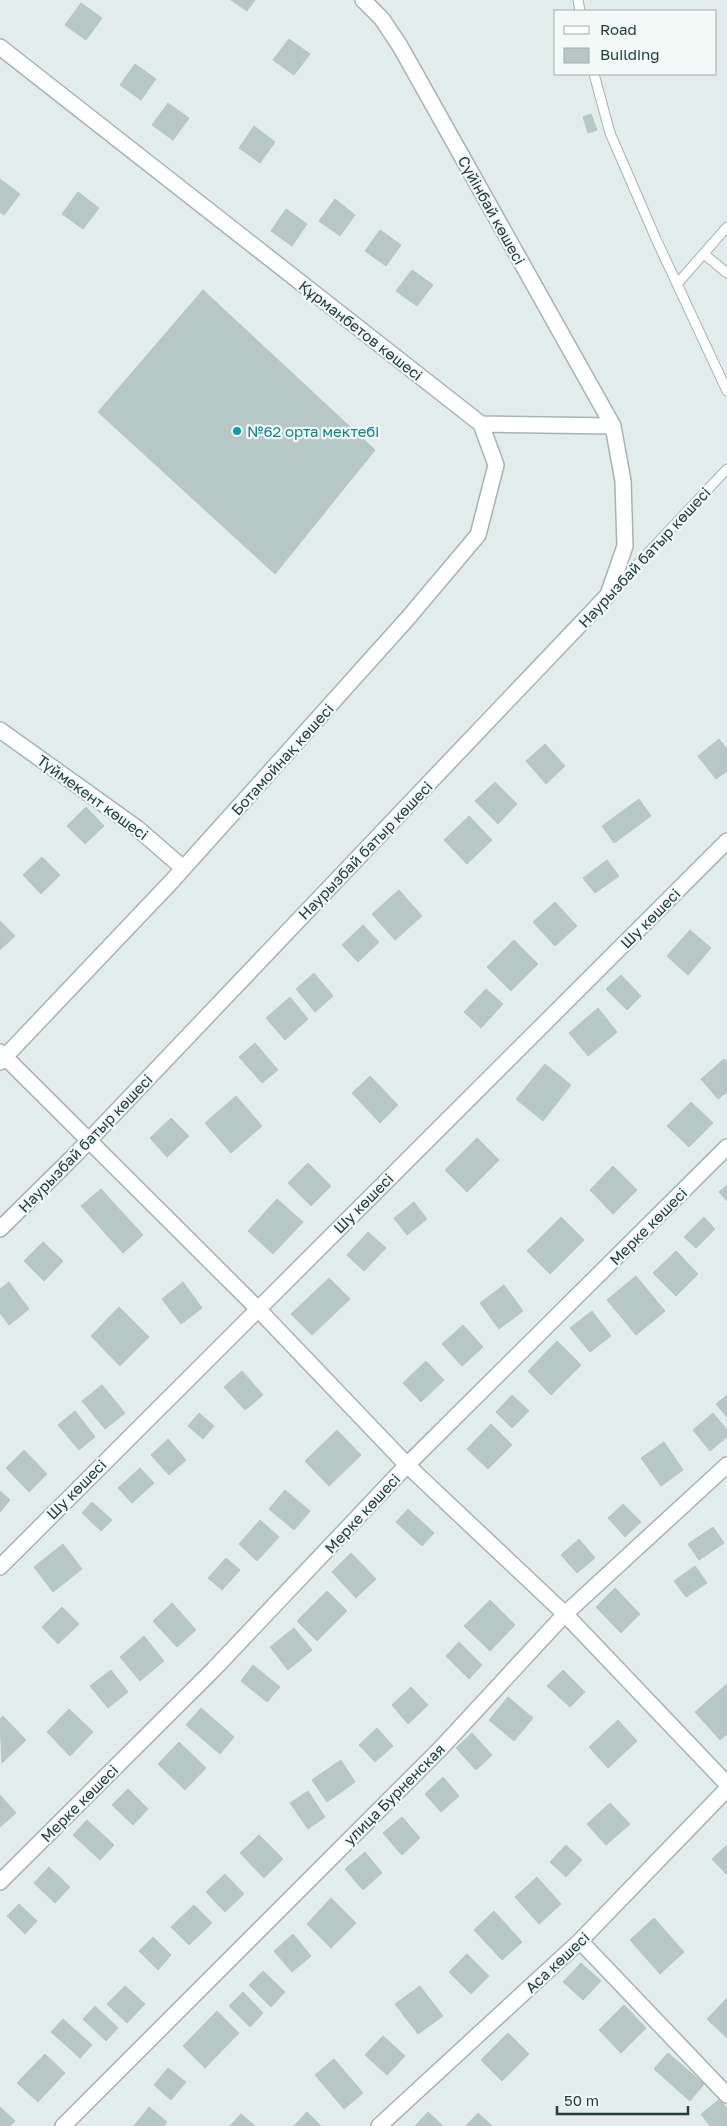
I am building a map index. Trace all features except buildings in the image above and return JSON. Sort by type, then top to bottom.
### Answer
[{"type":"street","name":"Сүйінбай көшесі","points":[[363,0],[382,19],[400,46],[614,426]]},
{"type":"street","name":"Құрманбетов көшесі","points":[[0,47],[481,424]]},
{"type":"street","points":[[481,424],[614,426],[624,481],[625,546],[608,595]]},
{"type":"street","name":"Ботамойнақ көшесі","points":[[2,1057],[183,868],[408,618],[478,535],[496,465],[481,424]]},
{"type":"street","name":"Наурызбай батыр көшесі","points":[[0,1229],[89,1141],[608,595]]},
{"type":"street","name":"Түймекент көшесі","points":[[0,730],[137,828],[183,868]]},
{"type":"street","name":"Шу көшесі","points":[[0,1567],[257,1308],[727,841]]},
{"type":"street","points":[[2,1057],[33,1085],[257,1308],[407,1466],[565,1614],[727,1784]]},
{"type":"street","name":"Мерке көшесі","points":[[0,1882],[214,1669],[407,1466],[727,1147]]},
{"type":"street","name":"улица Бурненская","points":[[63,2126],[441,1748],[565,1614],[727,1465]]},
{"type":"street","name":"Аса көшесі","points":[[379,2126],[580,1941],[727,1789]]},
{"type":"street","points":[[580,1941],[727,2095]]},
{"type":"lane","points":[[594,75],[610,133],[727,391]]},
{"type":"lane","points":[[677,284],[727,227]]},
{"type":"lane","points":[[704,254],[727,273]]},
{"type":"lane","name":"Наурызбай батыр көшесі","points":[[608,595],[727,469]]},
{"type":"place","name":"№62 орта мектебі","points":[[237,431]]}]
